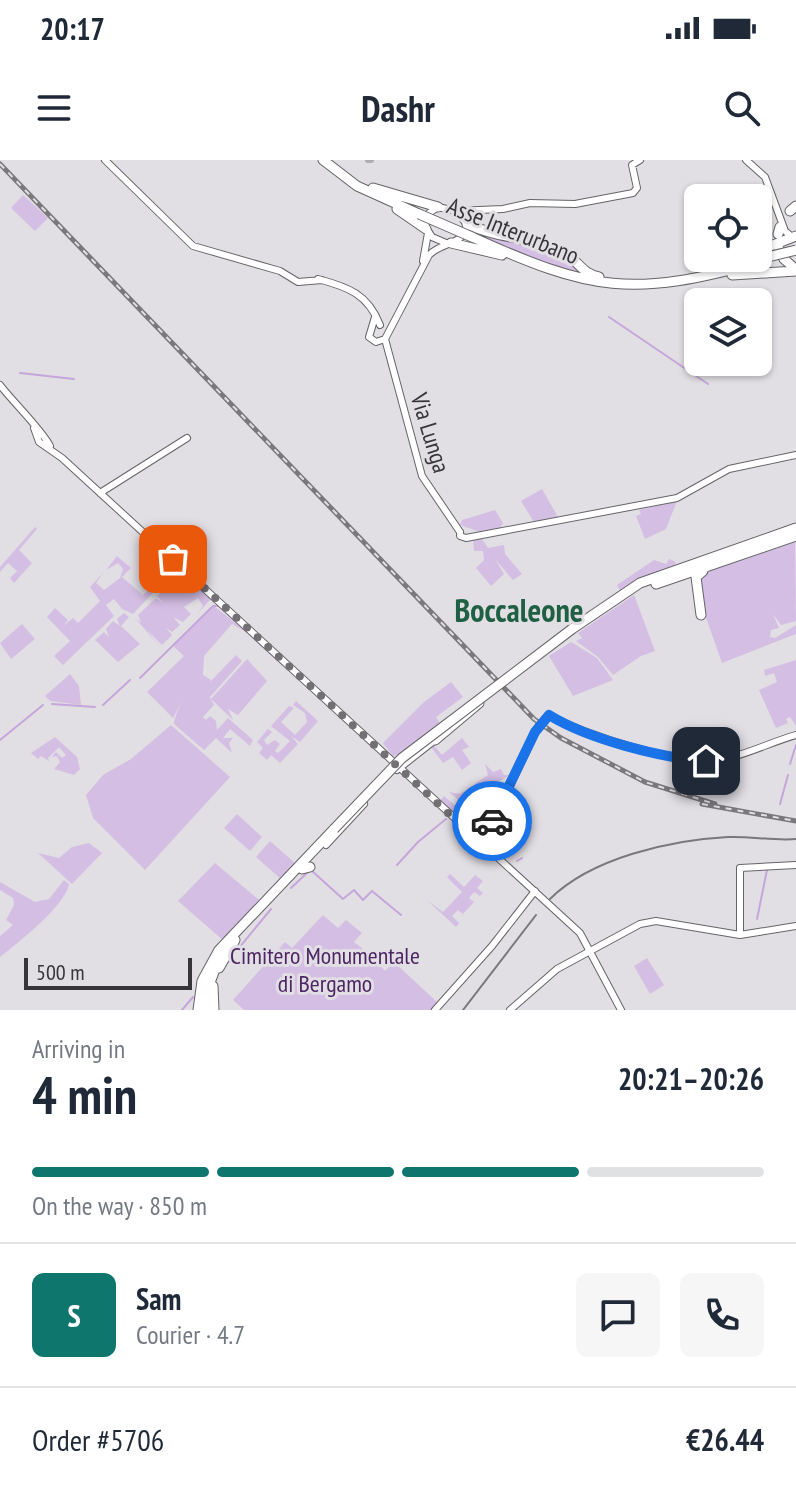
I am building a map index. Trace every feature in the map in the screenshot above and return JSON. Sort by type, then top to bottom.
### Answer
[{"type":"highway","name":"Asse Interurbano","points":[[329,162],[346,179],[382,198],[420,212]]},
{"type":"highway","name":"Asse Interurbano","points":[[329,162],[361,185],[561,271],[626,282],[680,279],[705,272]]},
{"type":"highway","points":[[329,162],[370,187],[438,207]]},
{"type":"highway","points":[[382,198],[427,231]]},
{"type":"highway","points":[[466,222],[499,237],[555,249],[567,255],[587,274],[626,282]]},
{"type":"highway","name":"Asse Interurbano","points":[[472,235],[528,262],[575,278],[606,284],[649,285],[701,278],[718,272]]},
{"type":"highway","points":[[772,243],[778,236],[794,236]]},
{"type":"highway","points":[[778,236],[765,259],[789,272]]},
{"type":"highway","points":[[778,236],[789,272]]},
{"type":"highway","points":[[448,243],[528,262]]},
{"type":"highway","name":"Asse Interurbano","points":[[772,255],[796,251]]},
{"type":"highway","points":[[680,279],[700,272]]},
{"type":"highway","points":[[701,278],[789,272]]},
{"type":"highway","points":[[433,737],[640,583],[796,528]]},
{"type":"highway","points":[[573,630],[620,598],[796,536]]},
{"type":"highway","points":[[701,615],[697,576],[720,562]]},
{"type":"highway","points":[[249,918],[404,760],[478,702]]},
{"type":"highway","points":[[307,865],[334,829]]},
{"type":"highway","points":[[207,1009],[208,967],[326,845]]},
{"type":"highway","points":[[207,1009],[217,972],[236,936],[260,903],[259,897]]},
{"type":"highway","points":[[222,940],[225,942],[236,936]]},
{"type":"street","name":"Via Lunga","points":[[105,160],[193,246],[299,277],[322,280],[359,294],[372,307],[422,476],[451,520],[465,532],[483,534],[677,498],[729,469],[796,455]]},
{"type":"street","points":[[420,268],[427,215],[438,207],[455,211],[507,209],[529,203],[575,204],[636,191],[632,166],[638,160]]},
{"type":"street","points":[[746,160],[765,177],[778,236],[786,233],[794,236]]},
{"type":"street","points":[[381,332],[394,316],[420,268],[436,248],[464,236],[470,209]]},
{"type":"street","points":[[455,211],[466,222]]},
{"type":"street","points":[[427,231],[448,243]]},
{"type":"street","points":[[0,385],[53,450],[580,933],[592,950],[621,1010]]},
{"type":"street","points":[[100,493],[187,438]]},
{"type":"street","points":[[476,839],[495,818],[538,727],[547,717],[683,759],[724,759],[794,735]]},
{"type":"street","points":[[326,845],[393,764],[433,737]]},
{"type":"street","points":[[334,829],[393,764],[422,740],[433,737]]},
{"type":"street","points":[[736,934],[742,868],[796,865]]},
{"type":"street","points":[[435,1010],[535,891]]},
{"type":"street","points":[[510,1010],[557,969],[649,922],[736,934],[796,926]]},
{"type":"green space","points":[[23,195],[48,218],[35,231],[11,208]]},
{"type":"green space","points":[[469,226],[559,251],[585,276],[550,265],[468,230]]},
{"type":"green space","points":[[542,489],[558,517],[534,522],[521,501]]},
{"type":"green space","points":[[677,501],[666,529],[645,539],[636,516],[641,514],[639,510]]},
{"type":"green space","points":[[495,510],[503,523],[500,528],[480,532],[460,525],[462,520]]},
{"type":"green space","points":[[35,527],[37,529],[19,550],[32,563],[14,583],[10,578],[17,571],[8,563],[0,572],[0,567]]},
{"type":"green space","points":[[480,536],[488,548],[504,545],[505,554],[522,574],[513,580],[495,559],[504,574],[491,586],[476,568],[484,560],[483,551],[474,551],[473,538]]},
{"type":"green space","points":[[795,541],[796,621],[781,625],[773,614],[779,628],[771,630],[770,637],[775,638],[796,625],[796,634],[722,663],[704,612],[700,579],[707,571]]},
{"type":"green space","points":[[117,556],[131,568],[122,577],[143,595],[175,566],[211,599],[197,614],[203,606],[198,598],[184,607],[191,614],[183,622],[173,617],[180,625],[172,632],[166,628],[172,635],[162,645],[146,629],[161,648],[135,618],[141,623],[138,615],[156,598],[163,603],[157,596],[167,586],[174,592],[169,586],[180,575],[173,570],[171,579],[164,581],[133,614],[122,609],[114,599],[106,605],[114,616],[63,665],[54,656],[70,641],[47,617],[55,608],[68,620],[63,626],[73,618],[78,623],[100,601],[90,587],[104,572],[96,583],[104,590],[120,578],[123,569],[118,563],[106,570]]},
{"type":"green space","points":[[669,559],[676,562],[674,567],[620,591],[617,585],[654,560],[666,564]]},
{"type":"green space","points":[[634,595],[655,651],[641,656],[613,675],[598,657],[576,641],[582,638],[578,633]]},
{"type":"green space","points":[[214,606],[248,633],[232,624],[204,656],[203,675],[211,680],[209,683],[236,655],[242,661],[210,697],[214,705],[203,717],[206,720],[210,716],[216,721],[217,730],[228,718],[253,740],[250,746],[230,729],[223,738],[233,738],[229,743],[232,753],[216,738],[204,750],[174,724],[183,699],[173,718],[147,692],[184,656],[173,646]]},
{"type":"green space","points":[[124,613],[129,617],[121,626],[140,644],[118,662],[95,640],[104,632],[109,637],[106,629],[113,621],[120,626],[117,619]]},
{"type":"green space","points":[[22,624],[35,639],[11,659],[0,643]]},
{"type":"green space","points":[[571,642],[597,658],[613,680],[573,696],[549,656]]},
{"type":"green space","points":[[247,659],[267,681],[238,715],[228,709],[233,720],[211,699]]},
{"type":"green space","points":[[796,660],[796,726],[790,717],[786,719],[788,723],[776,728],[759,690],[777,682],[774,673],[765,676],[764,670]]},
{"type":"green space","points":[[70,674],[79,686],[81,705],[50,701],[45,696]]},
{"type":"green space","points":[[451,682],[463,697],[436,717],[441,725],[399,756],[393,756],[383,743],[424,702]]},
{"type":"green space","points":[[296,701],[318,721],[300,742],[291,736],[298,744],[280,763],[271,755],[267,760],[259,753],[263,748],[257,742],[268,729],[272,732],[264,740],[267,745],[275,740],[280,744],[275,751],[278,753],[290,741],[271,726],[289,706],[294,708],[281,722],[295,735],[307,722],[305,713],[293,705]]},
{"type":"green space","points":[[171,725],[230,777],[145,870],[93,818],[86,795],[103,775],[131,759]]},
{"type":"green space","points":[[55,737],[77,757],[80,769],[74,775],[54,769],[60,762],[57,756],[52,757],[56,752],[62,758],[66,755],[59,747],[48,758],[49,761],[41,756],[38,759],[31,753]]},
{"type":"green space","points":[[462,738],[469,747],[462,750],[471,763],[462,770],[453,757],[443,763],[430,746],[433,744],[442,755]]},
{"type":"green space","points":[[485,764],[493,772],[501,769],[504,775],[510,775],[468,800],[454,814],[440,801],[444,796],[458,808],[462,803],[449,792],[460,794],[488,775]]},
{"type":"green space","points":[[237,814],[262,837],[250,851],[224,828]]},
{"type":"green space","points":[[270,841],[296,864],[282,880],[256,857]]},
{"type":"green space","points":[[89,843],[102,853],[72,884],[38,853],[59,858],[72,847]]},
{"type":"green space","points":[[215,863],[259,900],[224,941],[178,901]]},
{"type":"green space","points":[[450,874],[464,887],[475,875],[483,881],[477,888],[483,893],[480,896],[474,892],[469,898],[474,902],[463,914],[458,910],[452,916],[459,923],[456,927],[427,900],[443,912],[462,892],[447,877]]},
{"type":"green space","points":[[64,880],[69,884],[59,902],[40,923],[0,957],[0,936],[13,925],[6,920],[14,905],[13,898],[0,890],[0,882],[35,902],[49,899]]},
{"type":"green space","name":"Cimitero Monumentale di Bergamo","points":[[323,915],[338,928],[346,920],[362,933],[354,942],[368,953],[371,950],[376,954],[373,958],[385,971],[394,962],[438,1003],[432,1010],[244,1010],[233,1000],[285,942],[292,948]]},
{"type":"green space","points":[[647,958],[664,985],[650,994],[634,966]]},
{"type":"waterway","points":[[609,317],[708,384]]},
{"type":"waterway","points":[[20,373],[74,379]]},
{"type":"waterway","points":[[140,678],[213,606],[219,606],[283,665]]},
{"type":"waterway","points":[[103,705],[130,680]]},
{"type":"waterway","points":[[52,704],[95,707]]},
{"type":"waterway","points":[[0,740],[43,705]]},
{"type":"waterway","points":[[790,764],[796,745]]},
{"type":"waterway","points":[[780,804],[788,775]]},
{"type":"waterway","points":[[397,865],[446,819]]},
{"type":"waterway","points":[[517,861],[522,858]]},
{"type":"waterway","points":[[757,919],[767,870]]},
{"type":"waterway","points":[[312,871],[343,899],[354,890],[363,900],[372,891],[401,915]]},
{"type":"waterway","points":[[291,888],[308,872]]},
{"type":"waterway","points":[[225,965],[271,909]]},
{"type":"waterway","points":[[182,1010],[193,997]]},
{"type":"tram line","points":[[550,899],[587,872],[657,847],[728,837],[796,839]]},
{"type":"tram line","points":[[463,1010],[536,915]]},
{"type":"railway","points":[[0,164],[534,719],[561,738],[645,782],[715,804]]},
{"type":"railway","points":[[702,804],[796,821]]},
{"type":"way so far","points":[[173,559],[476,839],[492,821]]},
{"type":"district","name":"Boccaleone","points":[[519,611]]},
{"type":"route","points":[[492,821],[535,732],[549,715],[619,741],[683,759],[706,761]]}]
